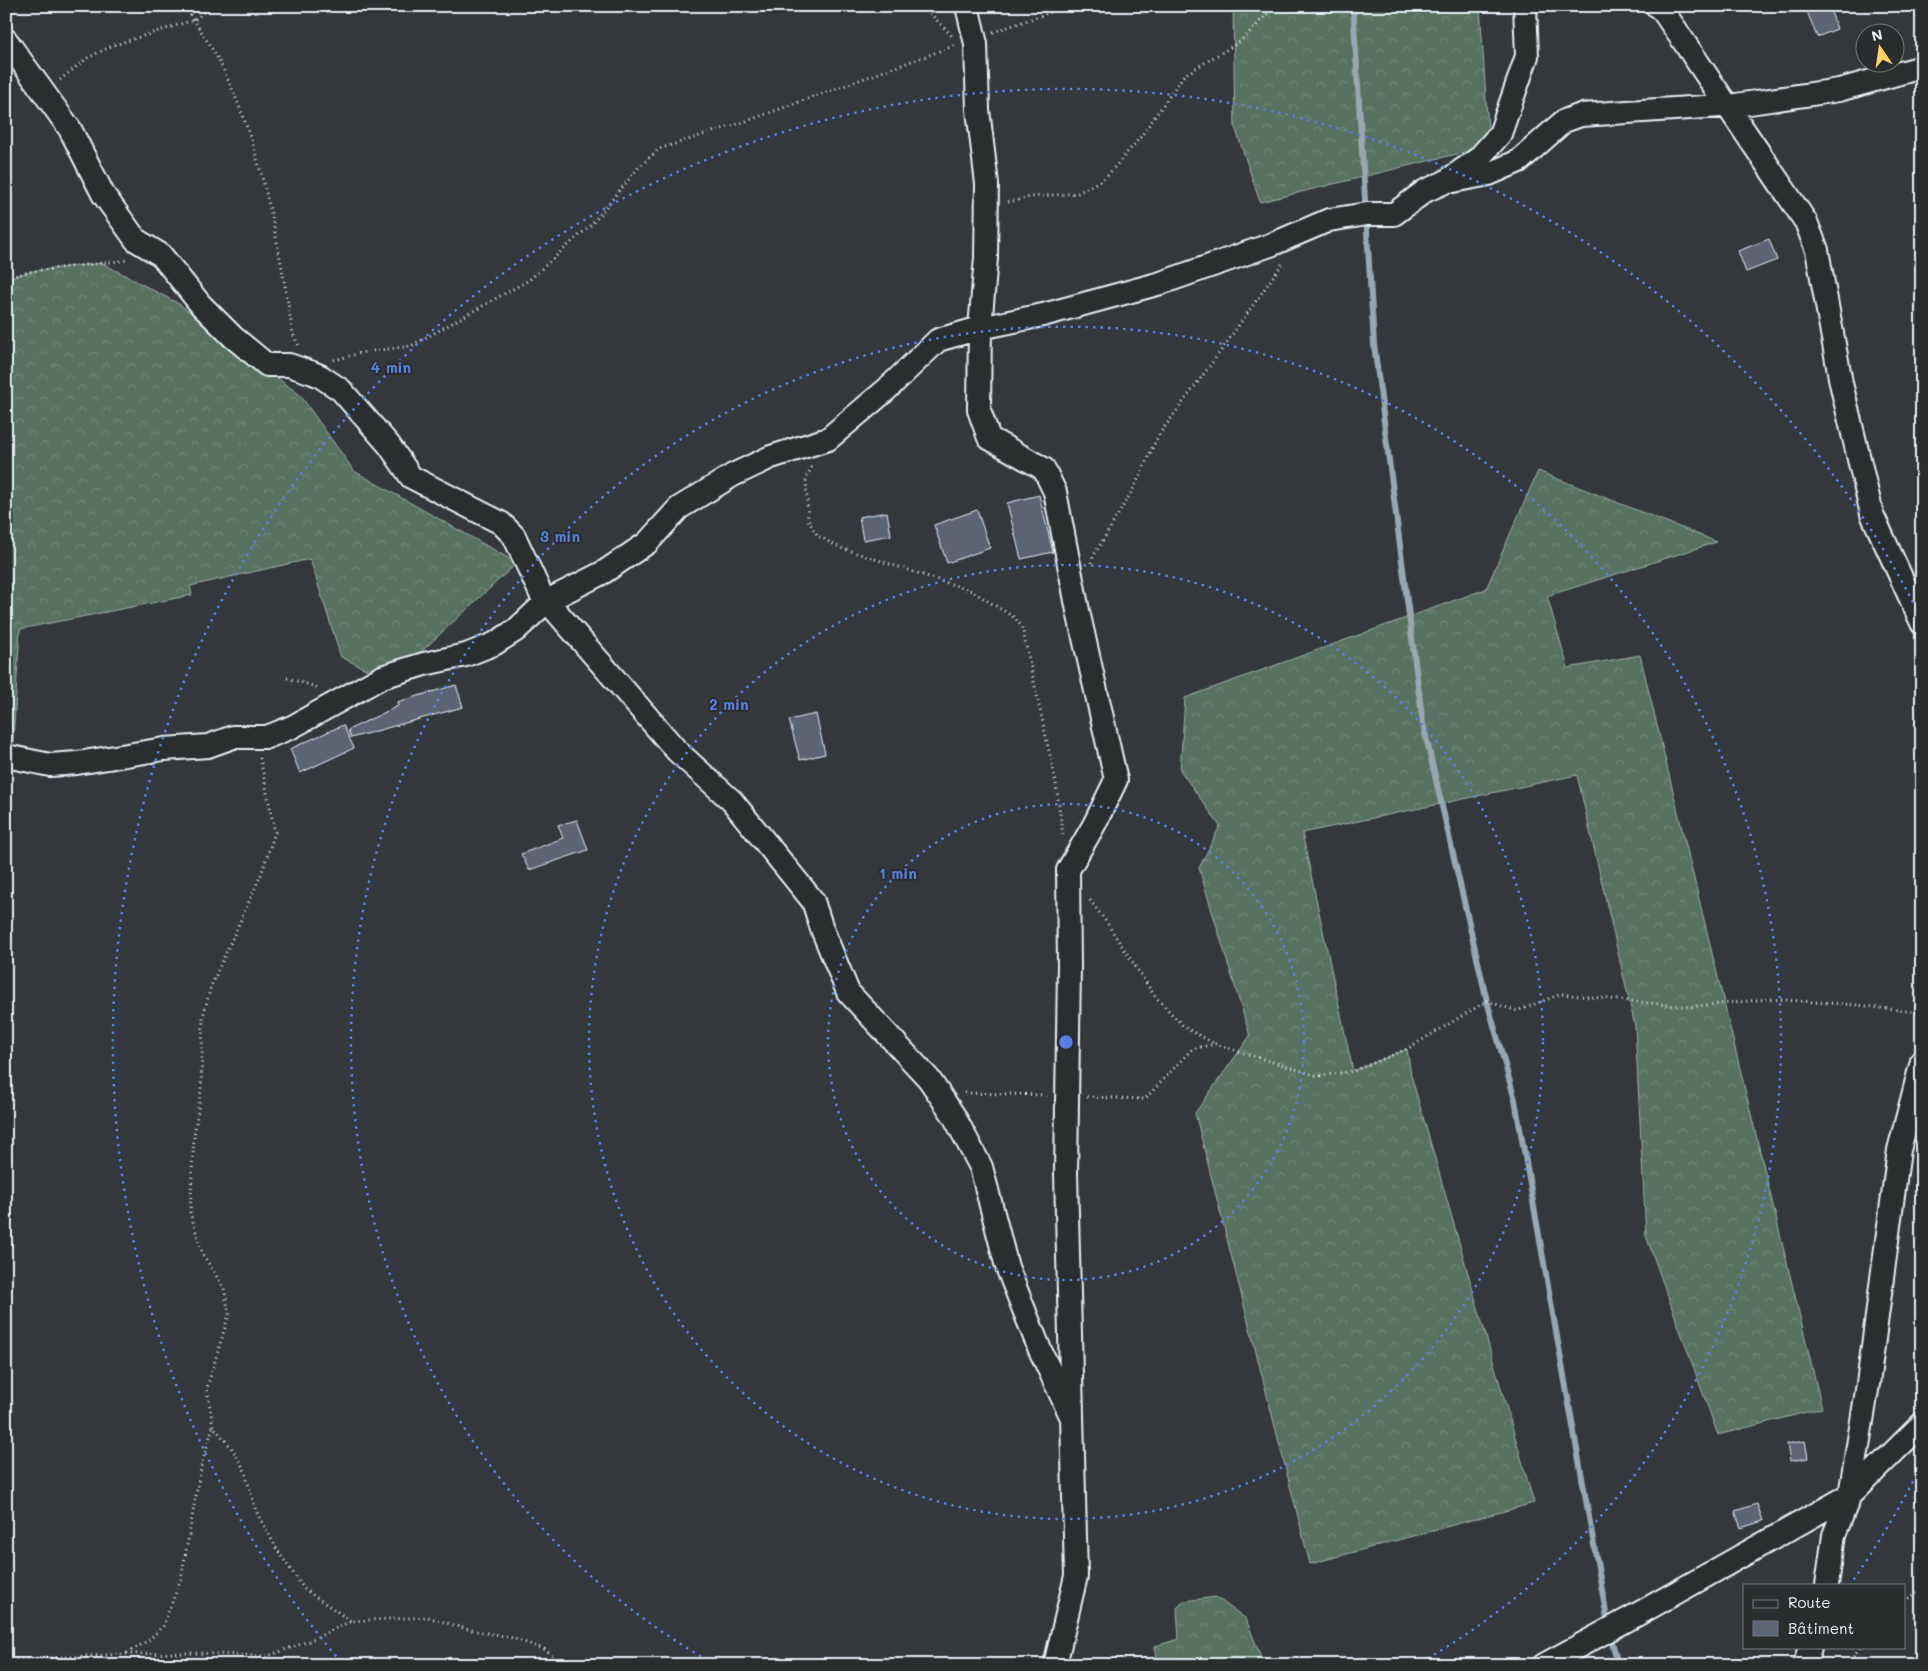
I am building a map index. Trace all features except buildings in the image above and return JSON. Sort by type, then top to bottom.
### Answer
[{"type":"street","points":[[967,6],[974,39],[978,110],[987,184],[986,258],[980,328],[979,410],[989,438],[1044,469],[1055,492],[1078,611],[1116,780],[1094,825],[1068,870],[1070,966],[1066,1173],[1076,1576],[1055,1665]]},
{"type":"street","points":[[6,756],[50,765],[77,763],[164,749],[208,746],[233,737],[267,737],[292,727],[382,677],[424,664],[466,655],[494,644],[516,630],[547,601],[604,572],[647,543],[679,508],[733,475],[771,458],[828,439],[886,390],[938,340],[980,328],[1043,315],[1161,283],[1304,232],[1329,220],[1367,214],[1394,214],[1425,191],[1445,182],[1478,159],[1500,134],[1527,56],[1525,6]]},
{"type":"street","points":[[1657,6],[1663,11],[1806,222],[1817,250],[1841,383],[1872,514],[1922,623]]},
{"type":"street","points":[[6,40],[70,128],[103,194],[136,240],[161,255],[201,305],[233,337],[267,365],[289,365],[313,373],[341,390],[390,445],[411,476],[501,524],[514,536],[541,594],[677,751],[732,801],[814,901],[822,929],[848,992],[929,1079],[954,1116],[981,1167],[1006,1267],[1040,1350],[1072,1418]]},
{"type":"street","points":[[1445,182],[1489,174],[1519,161],[1564,121],[1582,115],[1727,106],[1839,90],[1922,67]]},
{"type":"street","points":[[1827,1584],[1834,1535],[1850,1495],[1868,1384],[1899,1150],[1922,1061]]},
{"type":"street","points":[[1544,1665],[1850,1495],[1922,1424]]},
{"type":"street","points":[[1805,1665],[1810,1648]]},
{"type":"path","points":[[185,6],[221,64],[258,160],[276,233],[293,334],[313,373],[327,362],[365,352],[411,346],[529,280],[592,224],[639,167],[659,149],[744,122],[959,43],[923,6]]},
{"type":"path","points":[[45,92],[87,58],[114,45],[194,20],[212,6]]},
{"type":"path","points":[[974,39],[1069,6]]},
{"type":"path","points":[[986,207],[1031,197],[1078,193],[1104,178],[1140,138],[1184,75],[1241,41],[1276,6]]},
{"type":"path","points":[[1090,566],[1093,557],[1135,486],[1158,436],[1220,352],[1304,232]]},
{"type":"path","points":[[6,278],[33,271],[161,255]]},
{"type":"path","points":[[828,439],[806,478],[808,520],[818,536],[841,548],[972,591],[1015,618],[1022,627],[1056,783],[1068,870],[1107,923],[1154,995],[1184,1026],[1215,1044],[1318,1076],[1354,1071],[1407,1049],[1487,1001],[1517,1011],[1561,994],[1688,1007],[1770,998],[1857,1005],[1922,1013]]},
{"type":"path","points":[[287,678],[316,686],[342,699]]},
{"type":"path","points":[[126,1654],[149,1640],[163,1626],[181,1579],[202,1462],[213,1426],[208,1388],[229,1314],[224,1288],[203,1256],[190,1212],[194,1136],[201,1090],[203,1016],[211,986],[261,876],[275,832],[259,762],[261,747],[267,737]]},
{"type":"path","points":[[936,1090],[962,1093],[1145,1099],[1192,1049],[1215,1044]]},
{"type":"path","points":[[213,1426],[231,1447],[244,1469],[256,1511],[278,1551],[304,1589],[351,1621]]},
{"type":"path","points":[[1906,1600],[1922,1588]]},
{"type":"path","points":[[6,1660],[126,1654],[192,1653],[268,1656],[309,1641],[351,1621],[428,1617],[466,1629],[509,1637],[544,1649],[564,1665]]},
{"type":"path","points":[[1848,1665],[1859,1648]]},
{"type":"green space","points":[[1233,6],[1480,6],[1489,146],[1260,202],[1235,127]]},
{"type":"green space","points":[[102,263],[179,304],[300,395],[354,471],[517,563],[399,672],[382,677],[341,657],[310,559],[190,586],[192,595],[20,629],[12,756],[6,756],[6,278],[33,271]]},
{"type":"green space","points":[[1538,471],[1717,542],[1547,596],[1568,668],[1640,655],[1822,1408],[1718,1435],[1646,1236],[1635,1026],[1577,775],[1302,833],[1353,1071],[1407,1049],[1411,1075],[1534,1503],[1310,1564],[1195,1113],[1250,1036],[1199,868],[1220,826],[1180,770],[1185,698],[1486,589]]},
{"type":"green space","points":[[1216,1597],[1246,1619],[1264,1665],[1158,1665],[1155,1646],[1179,1639],[1177,1608],[1184,1601]]},
{"type":"waterway","points":[[1353,6],[1374,344],[1423,724],[1487,1001],[1515,1100],[1608,1624]]},
{"type":"waterway","points":[[1610,1634],[1618,1665]]}]
